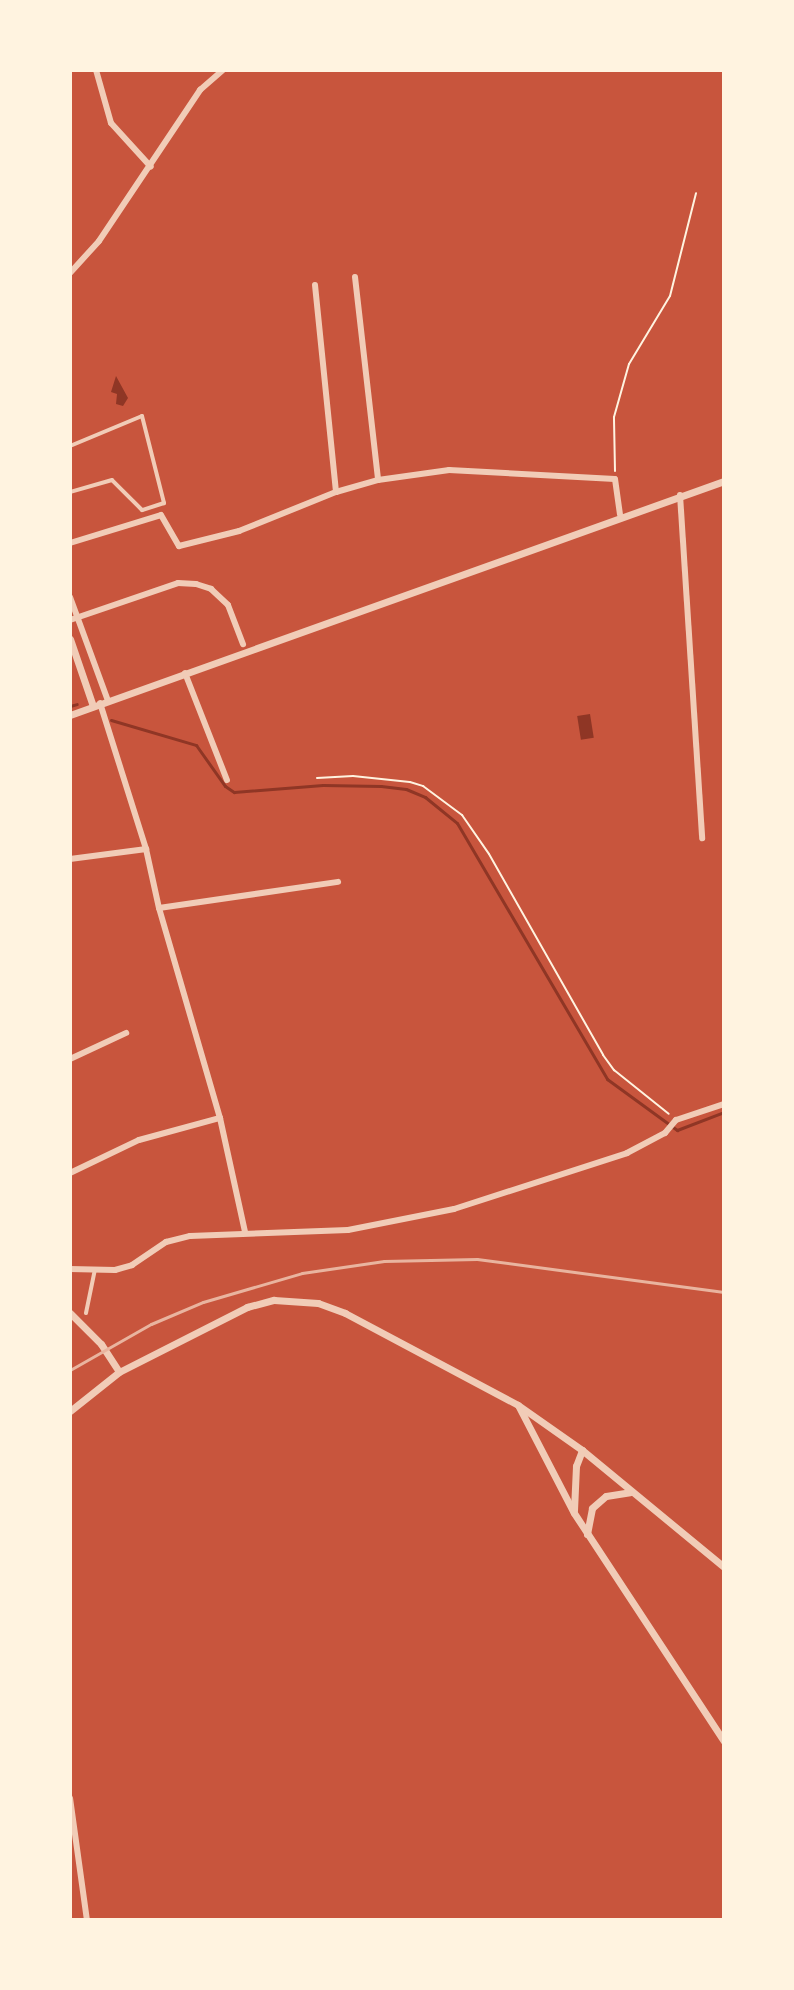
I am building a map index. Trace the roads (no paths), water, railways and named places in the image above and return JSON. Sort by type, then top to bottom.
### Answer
[{"type":"street","points":[[96,70],[111,123],[151,167]]},
{"type":"street","points":[[70,273],[99,241],[200,90],[223,70]]},
{"type":"street","points":[[355,277],[378,480]]},
{"type":"street","points":[[315,285],[336,492]]},
{"type":"street","points":[[70,446],[142,416],[164,503],[142,510],[112,480],[70,492]]},
{"type":"street","points":[[70,543],[161,515],[179,546],[239,531],[336,492],[378,480],[449,470],[615,479],[620,515]]},
{"type":"street","points":[[70,715],[620,515],[724,481]]},
{"type":"street","points":[[680,495],[702,838]]},
{"type":"street","points":[[74,619],[178,583],[196,584],[211,589],[228,605],[243,644]]},
{"type":"street","points":[[70,597],[74,619],[146,849],[159,908],[220,1118],[245,1232]]},
{"type":"street","points":[[70,639],[101,703]]},
{"type":"street","points":[[185,673],[227,780]]},
{"type":"street","points":[[70,859],[146,849]]},
{"type":"street","points":[[159,908],[338,882]]},
{"type":"street","points":[[70,1059],[126,1033]]},
{"type":"street","points":[[70,1269],[132,1265],[166,1242],[190,1236],[348,1230],[454,1209],[627,1153],[665,1133],[676,1120],[724,1104]]},
{"type":"street","points":[[70,1173],[139,1140],[220,1118]]},
{"type":"street","points":[[86,1313],[95,1269]]},
{"type":"street","points":[[70,1411],[119,1372],[247,1307],[274,1300],[302,1300],[345,1313],[518,1405],[582,1450],[724,1567]]},
{"type":"street","points":[[70,1313],[101,1344],[119,1372]]},
{"type":"street","points":[[518,1405],[574,1513],[724,1741]]},
{"type":"street","points":[[574,1513],[576,1466],[582,1450]]},
{"type":"street","points":[[587,1534],[592,1508],[606,1496],[630,1492]]},
{"type":"street","points":[[70,1798],[87,1920]]},
{"type":"waterway","points":[[70,706],[77,704]]},
{"type":"waterway","points":[[111,720],[196,745],[225,786],[234,792],[323,785],[381,786],[406,789],[425,797],[457,823],[607,1079],[677,1130],[724,1112]]},
{"type":"railway","points":[[70,1370],[151,1324],[203,1302],[302,1273],[384,1261],[477,1259],[724,1292]]}]
